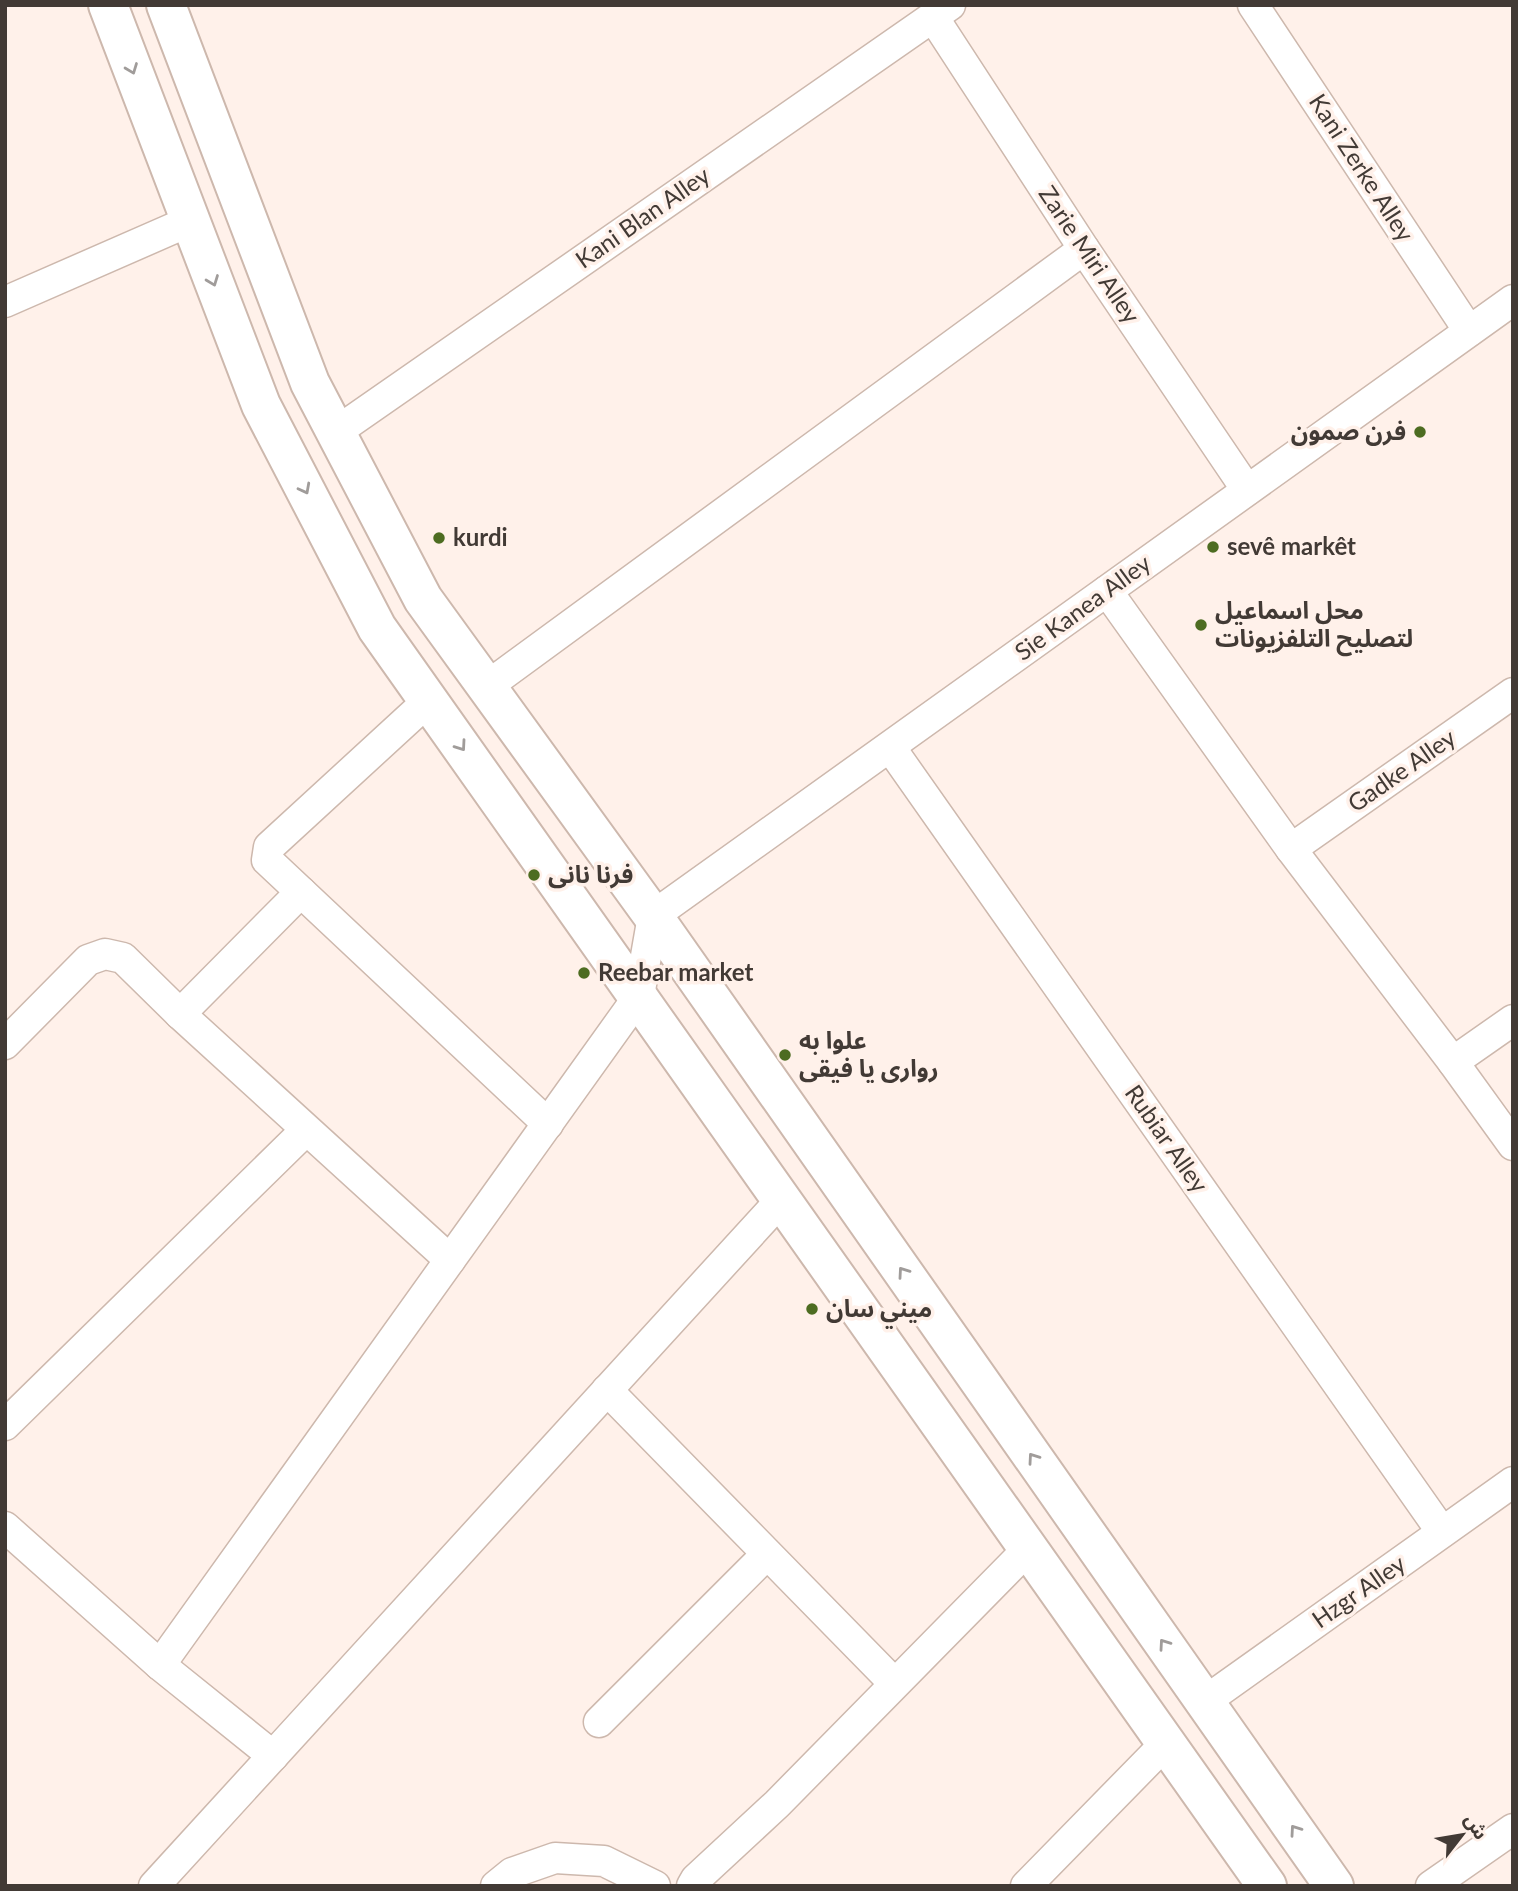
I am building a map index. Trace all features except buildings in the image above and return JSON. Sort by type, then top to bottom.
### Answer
[{"type":"main road","points":[[108,5],[261,405],[377,628],[1267,1886]]},
{"type":"main road","points":[[166,5],[310,383],[423,599],[653,916],[1334,1886]]},
{"type":"street","name":"Kani Zerke Alley","points":[[1253,5],[1469,331]]},
{"type":"street","name":"Kani Blan Alley","points":[[336,432],[942,11]]},
{"type":"street","name":"Zarie Miri Alley","points":[[942,11],[1084,248],[1247,490]]},
{"type":"street","points":[[5,302],[190,221]]},
{"type":"street","points":[[486,687],[1084,248]]},
{"type":"street","name":"Sie Kanea Alley","points":[[653,916],[1513,300]]},
{"type":"street","points":[[1107,591],[1291,849],[1453,1062],[1513,1146]]},
{"type":"street","name":"Gadke Alley","points":[[1291,849],[1513,693]]},
{"type":"street","points":[[428,701],[269,847],[267,860],[548,1124]]},
{"type":"street","name":"Rubiar Alley","points":[[890,747],[1442,1532]]},
{"type":"street","points":[[180,1014],[301,892]]},
{"type":"street","points":[[160,1665],[639,996],[653,916]]},
{"type":"street","points":[[5,1044],[88,960],[105,954],[123,958],[180,1014],[450,1260]]},
{"type":"street","points":[[1453,1062],[1513,1020]]},
{"type":"street","points":[[5,1425],[306,1130]]},
{"type":"street","points":[[154,1886],[782,1199]]},
{"type":"street","points":[[607,1390],[894,1683]]},
{"type":"street","name":"Hzgr Alley","points":[[1204,1702],[1513,1482]]},
{"type":"street","points":[[5,1527],[160,1665],[273,1756]]},
{"type":"street","points":[[692,1886],[696,1879],[777,1804],[1029,1548]]},
{"type":"street","points":[[599,1722],[767,1553]]},
{"type":"street","points":[[1026,1886],[1166,1743]]},
{"type":"street","points":[[1431,1886],[1513,1829]]},
{"type":"street","points":[[496,1886],[512,1873],[555,1858],[604,1861],[655,1886]]},
{"type":"place","name":"فرن صمون","points":[[1420,432]]},
{"type":"place","name":"kurdi","points":[[439,538]]},
{"type":"place","name":"sevê markêt","points":[[1213,547]]},
{"type":"place","name":"محل اسماعيل لتصليح التلفزيونات","points":[[1201,625]]},
{"type":"place","name":"فرنا نانى","points":[[534,875]]},
{"type":"place","name":"Reebar market","points":[[584,973]]},
{"type":"place","name":"علوا به رواری یا فیقی","points":[[785,1055]]},
{"type":"place","name":"ميني سان","points":[[812,1309]]}]
